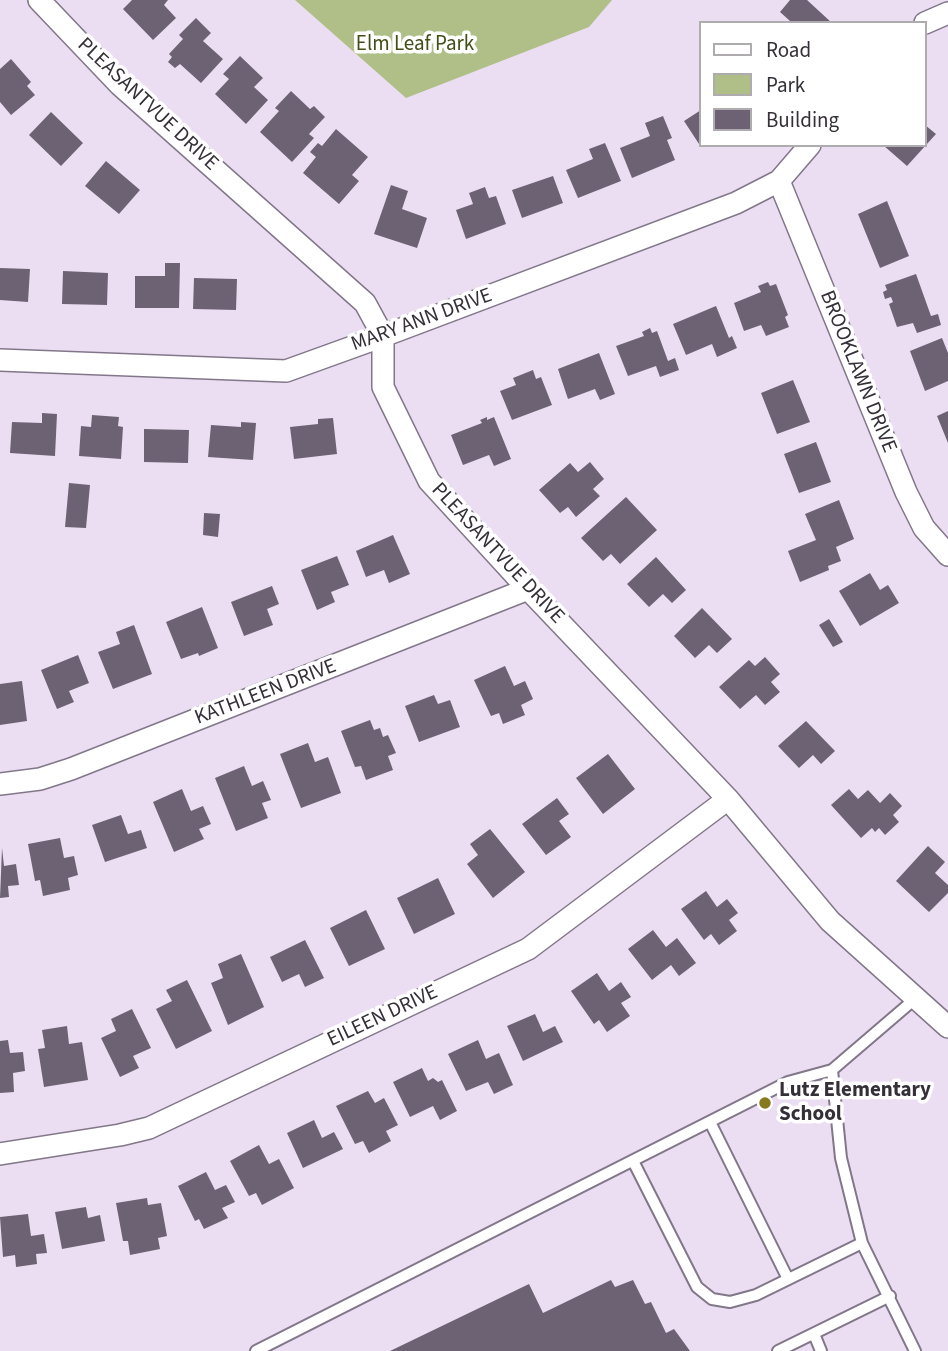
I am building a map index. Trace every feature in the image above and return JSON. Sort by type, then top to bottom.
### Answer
[{"type":"street","name":"PLEASANTVUE DRIVE","points":[[39,0],[120,85],[365,303],[383,336],[383,387],[429,481],[728,799],[830,921],[948,1027]]},
{"type":"street","points":[[927,22],[948,13]]},
{"type":"street","name":"MARY ANN DRIVE","points":[[0,360],[286,371],[736,203],[779,181],[808,147]]},
{"type":"street","name":"BROOKLAWN DRIVE","points":[[779,181],[906,492],[924,528],[948,555]]},
{"type":"street","name":"KATHLEEN DRIVE","points":[[0,784],[40,779],[71,769],[528,589]]},
{"type":"street","name":"EILEEN DRIVE","points":[[0,1154],[149,1128],[528,949],[728,799]]},
{"type":"lane","points":[[256,1351],[788,1082],[832,1070],[916,998]]},
{"type":"lane","points":[[832,1070],[841,1158],[862,1243],[915,1351]]},
{"type":"lane","points":[[710,1122],[788,1279]]},
{"type":"lane","points":[[633,1161],[697,1287],[712,1299],[730,1302],[756,1295],[862,1243]]},
{"type":"lane","points":[[778,1351],[890,1296]]},
{"type":"lane","points":[[814,1334],[821,1351]]},
{"type":"green space","name":"Elm Leaf Park","points":[[295,0],[612,0],[589,27],[406,98]]},
{"type":"building","points":[[132,0],[168,0],[164,5],[176,18],[153,40],[123,9]]},
{"type":"building","points":[[790,0],[807,0],[830,21],[790,21],[780,12]]},
{"type":"building","points":[[196,18],[211,33],[203,41],[223,59],[201,83],[180,64],[175,68],[168,62],[172,57],[169,54],[183,39],[179,35]]},
{"type":"building","points":[[240,56],[263,78],[254,87],[268,100],[246,124],[215,94],[229,79],[223,74]]},
{"type":"building","points":[[11,59],[31,82],[27,86],[35,95],[11,115],[0,102],[0,69]]},
{"type":"building","points":[[291,91],[310,109],[314,106],[325,117],[309,134],[314,138],[292,162],[260,132],[279,111],[275,108]]},
{"type":"building","points":[[699,111],[699,144],[684,121]]},
{"type":"building","points":[[51,112],[83,143],[61,166],[29,135]]},
{"type":"building","points":[[663,116],[672,138],[667,140],[675,160],[632,178],[620,148],[650,136],[645,123]]},
{"type":"building","points":[[927,127],[936,134],[927,144]]},
{"type":"building","points":[[336,129],[368,157],[352,175],[359,181],[339,204],[303,173],[316,157],[310,152],[318,143],[322,146]]},
{"type":"building","points":[[605,143],[621,181],[578,198],[566,170],[593,159],[589,149]]},
{"type":"building","points":[[885,147],[924,147],[907,166]]},
{"type":"building","points":[[106,161],[140,190],[119,214],[85,186]]},
{"type":"building","points":[[553,176],[563,203],[522,218],[512,190]]},
{"type":"building","points":[[391,185],[408,191],[402,209],[427,218],[417,248],[374,234]]},
{"type":"building","points":[[485,187],[489,198],[496,196],[506,224],[466,239],[456,210],[473,204],[469,193]]},
{"type":"building","points":[[887,201],[909,256],[880,268],[858,214]]},
{"type":"building","points":[[165,263],[180,263],[179,308],[135,308],[135,276],[165,276]]},
{"type":"building","points":[[0,268],[30,269],[28,302],[0,300]]},
{"type":"building","points":[[63,271],[108,273],[107,305],[62,304]]},
{"type":"building","points":[[916,274],[931,316],[938,314],[941,325],[917,333],[913,323],[897,327],[889,304],[893,302],[891,297],[885,299],[883,292],[887,290],[885,285]]},
{"type":"building","points":[[194,278],[237,279],[236,310],[193,309]]},
{"type":"building","points":[[768,282],[770,286],[776,284],[788,315],[785,317],[789,327],[766,336],[761,325],[744,331],[734,303],[761,292],[758,286]]},
{"type":"building","points":[[716,306],[729,338],[732,336],[737,348],[717,357],[712,344],[686,355],[673,324]]},
{"type":"building","points":[[650,328],[652,333],[657,331],[668,361],[675,358],[679,370],[660,377],[656,366],[628,376],[616,346],[644,336],[642,332]]},
{"type":"building","points":[[942,338],[948,353],[948,381],[925,391],[910,351]]},
{"type":"building","points":[[599,353],[615,394],[600,400],[595,389],[568,399],[558,369]]},
{"type":"building","points":[[533,370],[536,379],[541,377],[552,405],[512,420],[500,391],[516,385],[513,378]]},
{"type":"building","points":[[793,380],[810,422],[777,434],[761,393]]},
{"type":"building","points":[[948,411],[948,443],[937,416]]},
{"type":"building","points":[[42,413],[57,414],[55,456],[10,453],[12,422],[42,423]]},
{"type":"building","points":[[92,415],[119,417],[118,426],[123,427],[121,459],[79,456],[81,426],[91,427]]},
{"type":"building","points":[[487,417],[487,420],[494,417],[511,459],[494,466],[489,455],[463,465],[451,435],[482,423],[480,420]]},
{"type":"building","points":[[333,418],[337,454],[294,459],[290,427],[318,424],[318,419]]},
{"type":"building","points":[[241,422],[256,423],[253,460],[208,457],[211,425],[241,427]]},
{"type":"building","points":[[144,429],[189,430],[188,463],[144,462]]},
{"type":"building","points":[[816,442],[831,482],[799,493],[784,454]]},
{"type":"building","points":[[590,462],[604,479],[593,489],[600,496],[576,517],[568,507],[560,513],[539,490],[570,463],[578,472]]},
{"type":"building","points":[[69,483],[90,485],[86,528],[65,527]]},
{"type":"building","points":[[626,497],[657,530],[620,564],[611,554],[603,561],[581,538]]},
{"type":"building","points":[[839,500],[854,539],[836,547],[841,561],[828,566],[829,570],[800,582],[788,551],[816,540],[805,514]]},
{"type":"building","points":[[204,513],[220,514],[218,537],[203,535]]},
{"type":"building","points":[[393,535],[410,574],[389,583],[384,570],[366,577],[356,551]]},
{"type":"building","points":[[337,556],[349,585],[331,592],[335,602],[317,610],[301,570]]},
{"type":"building","points":[[656,557],[686,590],[672,603],[663,594],[649,607],[627,584]]},
{"type":"building","points":[[870,573],[880,590],[888,585],[899,603],[860,626],[839,591]]},
{"type":"building","points":[[272,586],[279,604],[267,609],[273,625],[244,636],[231,602]]},
{"type":"building","points":[[202,607],[218,648],[199,656],[198,653],[181,659],[166,622]]},
{"type":"building","points":[[702,608],[732,639],[717,653],[709,645],[695,658],[674,636]]},
{"type":"building","points":[[829,619],[843,642],[833,647],[819,625]]},
{"type":"building","points":[[134,625],[152,674],[113,689],[98,652],[120,644],[116,632]]},
{"type":"building","points":[[78,655],[89,683],[69,691],[74,702],[57,709],[41,670]]},
{"type":"building","points":[[765,657],[780,674],[771,682],[780,692],[765,705],[756,695],[740,709],[719,687],[749,660],[755,666]]},
{"type":"building","points":[[505,666],[514,686],[525,681],[533,699],[521,705],[525,715],[503,724],[499,713],[491,716],[474,680]]},
{"type":"building","points":[[22,681],[27,721],[0,725],[0,684]]},
{"type":"building","points":[[434,695],[438,704],[450,700],[460,727],[419,742],[405,706]]},
{"type":"building","points":[[370,720],[374,730],[380,728],[383,737],[388,735],[396,753],[388,756],[393,770],[366,780],[361,766],[355,767],[341,731]]},
{"type":"building","points":[[806,721],[835,751],[821,764],[813,755],[799,768],[778,746]]},
{"type":"building","points":[[308,743],[315,762],[328,757],[341,793],[301,808],[280,754]]},
{"type":"building","points":[[608,754],[635,789],[603,814],[576,778]]},
{"type":"building","points":[[244,766],[252,786],[263,781],[271,800],[262,803],[268,818],[236,831],[215,778]]},
{"type":"building","points":[[182,789],[191,811],[203,806],[211,824],[199,829],[204,839],[174,852],[153,802]]},
{"type":"building","points":[[849,789],[858,799],[868,790],[880,803],[890,793],[902,806],[893,815],[899,822],[885,835],[879,828],[875,832],[872,828],[861,838],[831,805]]},
{"type":"building","points":[[557,798],[569,814],[559,821],[571,837],[546,855],[522,824]]},
{"type":"building","points":[[121,815],[128,834],[141,830],[147,848],[105,862],[92,825]]},
{"type":"building","points":[[490,829],[525,872],[493,898],[467,864],[478,855],[470,844]]},
{"type":"building","points":[[60,838],[64,858],[74,856],[78,875],[68,878],[70,890],[43,896],[40,880],[35,881],[28,844]]},
{"type":"building","points":[[928,846],[945,862],[935,873],[948,885],[948,893],[929,912],[896,881]]},
{"type":"building","points":[[2,848],[4,866],[16,864],[19,885],[8,886],[9,897],[0,898]]},
{"type":"building","points":[[438,878],[455,914],[414,934],[397,898]]},
{"type":"building","points":[[706,891],[717,907],[727,899],[738,913],[729,920],[737,931],[719,945],[711,934],[704,940],[681,909]]},
{"type":"building","points":[[366,910],[385,949],[349,966],[330,928]]},
{"type":"building","points":[[653,930],[666,947],[677,938],[696,963],[679,976],[671,965],[652,980],[628,949]]},
{"type":"building","points":[[305,940],[324,978],[305,987],[299,974],[282,982],[270,957]]},
{"type":"building","points":[[241,954],[264,1007],[228,1025],[211,983],[223,978],[218,964]]},
{"type":"building","points":[[597,973],[609,991],[621,982],[631,997],[621,1003],[630,1016],[607,1032],[599,1020],[594,1024],[571,991]]},
{"type":"building","points":[[187,980],[212,1031],[176,1049],[156,1009],[172,1001],[166,990]]},
{"type":"building","points":[[132,1009],[151,1048],[133,1056],[139,1068],[120,1077],[101,1038],[116,1031],[111,1019]]},
{"type":"building","points":[[535,1014],[543,1032],[555,1026],[563,1042],[523,1061],[507,1026]]},
{"type":"building","points":[[67,1026],[69,1044],[82,1042],[88,1080],[44,1087],[38,1049],[45,1048],[42,1030]]},
{"type":"building","points":[[8,1040],[10,1053],[23,1052],[25,1071],[13,1073],[14,1092],[0,1093],[0,1041]]},
{"type":"building","points":[[478,1040],[486,1059],[499,1053],[513,1085],[494,1094],[488,1082],[466,1091],[448,1054]]},
{"type":"building","points":[[422,1068],[428,1081],[433,1078],[438,1082],[442,1080],[457,1111],[440,1120],[433,1106],[410,1117],[393,1082]]},
{"type":"building","points":[[368,1091],[375,1103],[384,1098],[398,1125],[386,1131],[391,1141],[369,1153],[363,1141],[355,1144],[336,1106]]},
{"type":"building","points":[[314,1120],[322,1138],[334,1132],[343,1149],[303,1168],[287,1133]]},
{"type":"building","points":[[259,1145],[269,1164],[279,1159],[294,1188],[262,1205],[256,1193],[249,1196],[230,1161]]},
{"type":"building","points":[[206,1172],[215,1190],[226,1185],[235,1202],[222,1208],[228,1218],[204,1229],[199,1219],[195,1221],[178,1186]]},
{"type":"building","points":[[147,1198],[148,1205],[161,1203],[167,1236],[158,1238],[160,1249],[130,1255],[128,1241],[123,1241],[116,1203]]},
{"type":"building","points":[[86,1207],[88,1218],[100,1215],[105,1241],[62,1249],[55,1212]]},
{"type":"building","points":[[28,1214],[31,1236],[44,1234],[47,1253],[36,1254],[37,1264],[16,1267],[15,1255],[3,1257],[0,1217]]},
{"type":"building","points":[[611,1280],[615,1287],[633,1280],[645,1304],[651,1302],[666,1333],[674,1329],[690,1351],[390,1351],[529,1284],[543,1313]]},
{"type":"place","name":"Lutz Elementary School","points":[[765,1103]]}]
